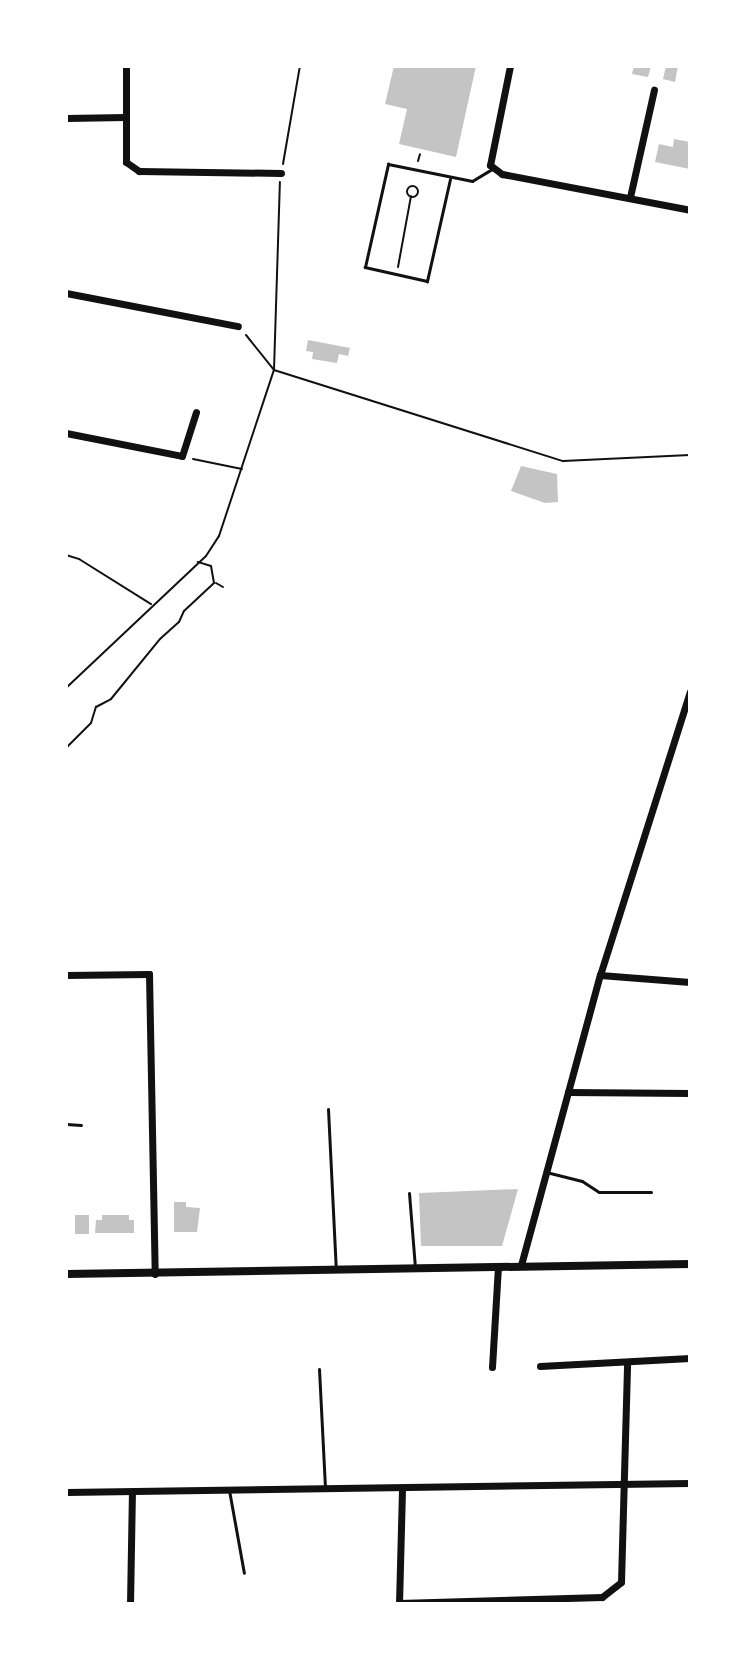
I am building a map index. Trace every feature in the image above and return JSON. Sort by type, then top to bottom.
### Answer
[{"type":"street","points":[[126,66],[126,162],[139,171],[281,173]]},
{"type":"street","points":[[510,66],[490,165],[502,174],[690,210]]},
{"type":"street","points":[[630,197],[654,90]]},
{"type":"street","points":[[66,118],[126,117]]},
{"type":"street","points":[[66,293],[238,326]]},
{"type":"street","points":[[66,433],[182,456],[196,412]]},
{"type":"street","points":[[521,1265],[600,975],[690,692]]},
{"type":"street","points":[[66,975],[149,974],[155,1274]]},
{"type":"street","points":[[600,975],[690,982]]},
{"type":"street","points":[[568,1092],[690,1093]]},
{"type":"street","points":[[66,1274],[690,1264]]},
{"type":"street","points":[[492,1367],[498,1266]]},
{"type":"street","points":[[540,1366],[690,1358]]},
{"type":"street","points":[[402,1488],[399,1603],[602,1597],[621,1582],[627,1362]]},
{"type":"street","points":[[66,1492],[690,1483]]},
{"type":"street","points":[[130,1604],[132,1492]]},
{"type":"lane","points":[[450,179],[427,281],[365,267],[388,164],[450,179],[472,181],[494,168]]},
{"type":"lane","points":[[328,1109],[336,1270]]},
{"type":"lane","points":[[66,1124],[81,1125]]},
{"type":"lane","points":[[546,1172],[582,1181],[599,1192],[651,1192]]},
{"type":"lane","points":[[409,1193],[415,1268]]},
{"type":"lane","points":[[319,1369],[326,1489]]},
{"type":"lane","points":[[229,1490],[244,1573]]},
{"type":"path","points":[[66,688],[206,556],[219,536],[274,370],[281,173],[300,66]]},
{"type":"path","points":[[397,269],[411,196]]},
{"type":"path","points":[[238,326],[274,370],[563,461],[690,455]]},
{"type":"path","points":[[182,456],[243,469]]},
{"type":"path","points":[[66,555],[79,559],[152,605]]},
{"type":"path","points":[[206,556],[214,583]]},
{"type":"path","points":[[198,562],[211,566]]},
{"type":"path","points":[[214,583],[223,587]]},
{"type":"path","points":[[66,748],[91,723],[96,707],[111,699],[160,639],[179,622],[184,611],[214,583]]},
{"type":"building","points":[[394,66],[476,66],[456,157],[399,144],[407,109],[385,104]]},
{"type":"building","points":[[634,66],[651,66],[648,77],[632,74]]},
{"type":"building","points":[[666,66],[678,66],[675,82],[663,79]]},
{"type":"building","points":[[674,139],[690,142],[690,169],[655,162],[659,144],[673,147]]},
{"type":"building","points":[[308,340],[350,348],[348,356],[339,354],[337,363],[312,359],[313,352],[306,351]]},
{"type":"building","points":[[521,466],[557,474],[558,502],[545,503],[511,491]]},
{"type":"building","points":[[518,1189],[502,1246],[421,1246],[419,1193]]},
{"type":"building","points":[[174,1202],[186,1202],[186,1207],[200,1208],[197,1232],[174,1232]]},
{"type":"building","points":[[75,1215],[89,1215],[89,1234],[75,1234]]},
{"type":"building","points":[[102,1215],[129,1215],[129,1220],[134,1220],[134,1233],[95,1233],[96,1220],[102,1220]]}]
